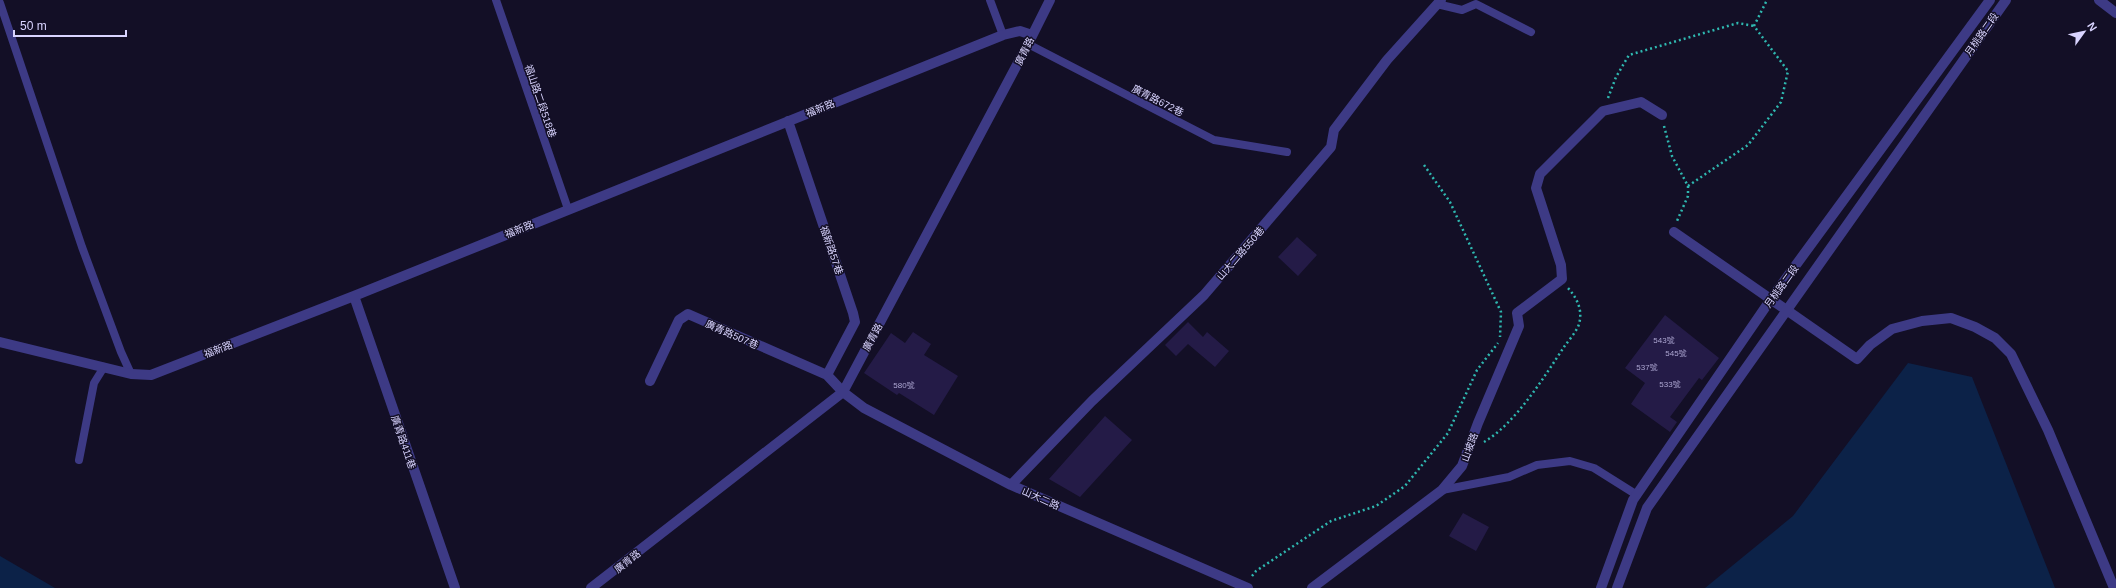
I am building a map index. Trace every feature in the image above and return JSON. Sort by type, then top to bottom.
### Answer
[{"type":"street","name":"廣青路","points":[[591,588],[843,392],[1050,0]]},
{"type":"street","name":"月桃路二段","points":[[1601,588],[1633,500],[1771,299],[1990,0]]},
{"type":"street","name":"月桃路二段","points":[[1617,588],[1646,508],[1786,308],[2006,0]]},
{"type":"street","points":[[2098,0],[2116,13]]},
{"type":"street","name":"山大二路550巷","points":[[1011,485],[1092,401],[1204,294],[1331,147],[1334,130],[1387,60],[1439,2]]},
{"type":"street","name":"福新路","points":[[0,342],[131,374],[151,375],[354,296],[1003,35],[1020,31],[1030,40]]},
{"type":"street","points":[[1562,279],[1561,265],[1536,188],[1540,174],[1603,111],[1641,102],[1662,115]]},
{"type":"street","name":"福新路57巷","points":[[788,121],[855,322],[828,375]]},
{"type":"street","points":[[1674,232],[1786,308],[1857,359],[1870,345],[1892,329],[1922,321],[1951,318],[1975,327],[1995,338],[2011,354],[2048,430],[2114,588]]},
{"type":"street","name":"山坡路","points":[[1312,588],[1442,490],[1462,466],[1519,326],[1517,313],[1562,279]]},
{"type":"street","name":"廣青路411巷","points":[[354,296],[455,588]]},
{"type":"street","name":"廣青路507巷","points":[[650,381],[679,320],[688,314],[828,375],[843,392]]},
{"type":"street","name":"山大二路","points":[[843,392],[864,408],[1011,485],[1246,587]]},
{"type":"lane","name":"福山路二段518巷","points":[[496,0],[568,209]]},
{"type":"lane","points":[[990,0],[1003,35]]},
{"type":"lane","points":[[1439,2],[1462,10],[1476,4],[1531,32]]},
{"type":"lane","points":[[0,3],[82,247],[131,374]]},
{"type":"lane","name":"廣青路672巷","points":[[1030,40],[1214,140],[1286,152]]},
{"type":"lane","points":[[79,460],[94,383],[104,367]]},
{"type":"lane","points":[[1442,490],[1509,477],[1537,465],[1570,461],[1594,468],[1637,494]]},
{"type":"path","points":[[1754,26],[1767,0]]},
{"type":"path","points":[[1603,111],[1616,77],[1629,55],[1738,23],[1754,26],[1788,71],[1781,102],[1748,145],[1688,186]]},
{"type":"path","points":[[1662,115],[1672,156],[1688,186],[1688,196],[1677,219],[1674,232]]},
{"type":"path","points":[[1246,587],[1256,571],[1331,521],[1376,506],[1405,486],[1448,433],[1477,370],[1500,341],[1501,312],[1450,202],[1424,165]]},
{"type":"path","points":[[1468,451],[1496,435],[1534,392],[1579,325],[1581,309],[1575,296],[1562,279]]},
{"type":"path","points":[[1500,341],[1509,349]]},
{"type":"water","points":[[1908,363],[1972,377],[2055,588],[1705,588],[1793,516]]},
{"type":"water","points":[[0,556],[55,588],[0,588]]},
{"type":"building","points":[[1297,237],[1317,255],[1298,276],[1278,257]]},
{"type":"building","points":[[1665,315],[1719,358],[1702,380],[1699,378],[1670,417],[1677,422],[1670,432],[1631,404],[1645,383],[1625,368]]},
{"type":"building","points":[[1188,322],[1203,337],[1207,332],[1229,351],[1215,367],[1188,344],[1176,356],[1165,345]]},
{"type":"building","points":[[913,332],[931,344],[924,355],[958,376],[934,415],[899,393],[897,395],[864,373],[891,333],[905,343]]},
{"type":"building","points":[[1105,416],[1132,440],[1080,497],[1049,479]]},
{"type":"building","points":[[1463,513],[1489,527],[1476,551],[1449,536]]}]
